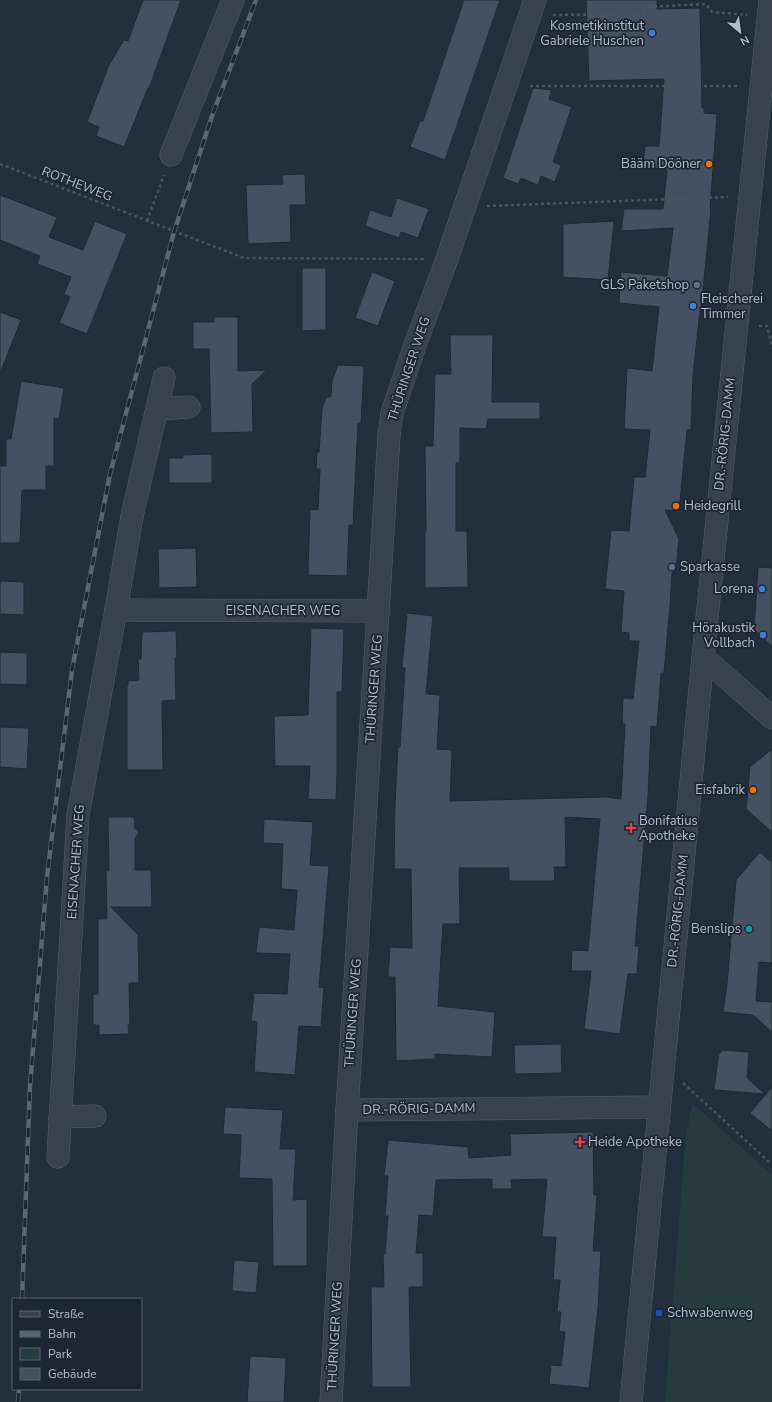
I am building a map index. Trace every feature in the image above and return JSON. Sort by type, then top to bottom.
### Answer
[{"type":"street","points":[[172,155],[233,0]]},
{"type":"street","name":"DR.-RÖRIG-DAMM","points":[[631,1402],[702,657],[770,0]]},
{"type":"street","name":"THÜRINGER WEG","points":[[331,1402],[347,1110],[392,413],[447,259],[533,6]]},
{"type":"street","name":"EISENACHER WEG","points":[[58,1157],[78,815],[132,516],[164,378]]},
{"type":"street","points":[[157,409],[189,407]]},
{"type":"street","name":"EISENACHER WEG","points":[[116,610],[379,611]]},
{"type":"street","points":[[702,657],[772,718]]},
{"type":"street","name":"DR.-RÖRIG-DAMM","points":[[347,1110],[659,1107]]},
{"type":"street","points":[[60,1117],[95,1116]]},
{"type":"path","points":[[533,6],[553,15],[644,14],[644,7],[706,4],[712,12],[748,15]]},
{"type":"path","points":[[508,81],[527,86],[762,87]]},
{"type":"path","points":[[147,221],[172,155]]},
{"type":"path","name":"ROTHEWEG","points":[[0,164],[244,258],[447,259]]},
{"type":"path","points":[[465,207],[750,195]]},
{"type":"path","points":[[661,1080],[684,1083],[768,1161],[772,1161]]},
{"type":"green space","points":[[692,1103],[772,1175],[772,1402],[665,1402],[685,1144]]},
{"type":"building","points":[[143,0],[181,0],[149,88],[124,147],[96,136],[99,127],[87,122],[109,65],[124,40],[128,41]]},
{"type":"building","points":[[464,0],[500,0],[445,160],[410,147],[420,121],[423,121]]},
{"type":"building","points":[[586,0],[657,0],[657,9],[700,8],[702,108],[704,108],[704,113],[717,114],[711,209],[693,375],[691,430],[687,430],[679,511],[665,510],[679,539],[676,569],[672,573],[664,673],[661,673],[657,727],[651,726],[648,797],[635,946],[639,946],[637,974],[628,974],[620,1034],[584,1029],[591,971],[571,971],[572,950],[588,951],[600,819],[565,817],[566,867],[554,867],[555,881],[509,881],[509,868],[459,868],[460,924],[443,924],[438,1006],[495,1012],[492,1057],[435,1054],[435,1059],[396,1061],[395,977],[388,977],[390,947],[412,948],[411,869],[394,869],[395,804],[405,668],[402,668],[407,613],[433,616],[426,694],[440,695],[437,749],[452,750],[450,801],[605,797],[621,799],[625,724],[622,724],[623,698],[633,699],[639,641],[629,641],[629,633],[621,632],[624,591],[605,589],[611,530],[629,531],[634,477],[645,477],[650,430],[624,429],[627,368],[652,371],[659,307],[619,303],[621,272],[667,276],[673,228],[621,231],[624,209],[663,209],[667,169],[643,167],[645,146],[659,146],[664,79],[589,81]]},
{"type":"building","points":[[533,88],[552,90],[549,99],[572,107],[553,162],[561,165],[555,182],[541,176],[538,185],[521,178],[518,184],[503,178]]},
{"type":"building","points":[[305,174],[306,205],[290,205],[291,242],[248,244],[246,185],[283,184],[282,175]]},
{"type":"building","points":[[0,195],[57,217],[49,237],[83,250],[95,221],[127,234],[87,334],[59,323],[70,297],[64,294],[71,277],[37,264],[40,256],[0,240]]},
{"type":"building","points":[[397,198],[429,209],[418,238],[401,232],[399,238],[365,226],[370,210],[391,217]]},
{"type":"building","points":[[614,221],[608,280],[563,277],[563,224]]},
{"type":"building","points":[[302,268],[326,268],[326,330],[302,331]]},
{"type":"building","points":[[372,272],[395,281],[378,326],[355,318]]},
{"type":"building","points":[[0,312],[21,320],[1,371],[0,371]]},
{"type":"building","points":[[214,317],[238,317],[238,371],[267,370],[252,384],[253,432],[211,433],[209,349],[193,349],[193,322],[214,322]]},
{"type":"building","points":[[450,335],[493,335],[492,402],[540,402],[540,419],[488,419],[486,429],[460,428],[460,463],[456,463],[456,531],[467,531],[468,587],[425,588],[425,446],[433,446],[435,374],[451,374]]},
{"type":"building","points":[[338,365],[364,366],[361,423],[358,423],[353,525],[349,525],[347,576],[308,575],[310,509],[318,510],[320,469],[316,469],[317,452],[319,452],[322,409],[326,397],[331,397],[332,381]]},
{"type":"building","points":[[21,381],[64,388],[59,419],[54,418],[54,466],[46,466],[46,490],[22,490],[20,543],[0,543],[0,466],[6,466],[6,439],[11,439]]},
{"type":"building","points":[[212,454],[212,483],[169,483],[169,458],[183,458],[183,455]]},
{"type":"building","points":[[196,548],[197,587],[159,588],[158,549]]},
{"type":"building","points":[[758,567],[772,568],[772,646],[754,630]]},
{"type":"building","points":[[0,581],[24,582],[24,615],[0,614]]},
{"type":"building","points":[[311,628],[344,629],[342,692],[337,692],[336,800],[308,799],[310,766],[275,766],[274,716],[308,715]]},
{"type":"building","points":[[176,631],[176,700],[162,701],[163,770],[127,770],[127,685],[128,681],[139,680],[138,659],[141,659],[142,632]]},
{"type":"building","points":[[0,652],[27,653],[27,685],[0,684]]},
{"type":"building","points":[[0,727],[29,728],[27,769],[0,767]]},
{"type":"building","points":[[772,749],[772,832],[746,809],[750,767]]},
{"type":"building","points":[[108,817],[134,817],[135,828],[139,833],[135,838],[135,870],[151,870],[152,907],[111,907],[138,935],[139,983],[129,983],[129,1034],[99,1035],[99,1025],[93,1025],[93,994],[98,994],[98,919],[107,919],[106,870],[109,870]]},
{"type":"building","points":[[264,819],[313,822],[310,865],[329,866],[319,987],[324,988],[321,1027],[299,1026],[295,1075],[254,1072],[257,1022],[251,1021],[254,993],[287,994],[290,954],[256,953],[259,927],[294,930],[297,890],[281,889],[283,844],[263,843]]},
{"type":"building","points":[[760,852],[772,863],[772,963],[759,962],[756,1001],[772,1002],[772,1032],[753,1015],[723,1012],[727,984],[736,880]]},
{"type":"building","points":[[561,1044],[562,1073],[515,1074],[514,1045]]},
{"type":"building","points":[[723,1050],[749,1052],[747,1078],[765,1094],[714,1090],[718,1058],[719,1054]]},
{"type":"building","points":[[772,1087],[772,1131],[750,1113]]},
{"type":"building","points":[[225,1107],[283,1110],[280,1149],[296,1149],[293,1200],[307,1199],[307,1266],[273,1266],[272,1179],[239,1178],[241,1135],[223,1134]]},
{"type":"building","points":[[593,1132],[594,1195],[597,1195],[593,1251],[601,1251],[598,1308],[589,1388],[549,1384],[551,1365],[561,1366],[565,1332],[559,1331],[561,1312],[557,1312],[560,1280],[553,1280],[556,1237],[542,1237],[547,1179],[511,1180],[512,1189],[492,1189],[492,1179],[436,1180],[433,1216],[419,1215],[416,1253],[423,1253],[423,1287],[409,1287],[411,1387],[372,1387],[371,1287],[384,1287],[383,1254],[385,1254],[388,1216],[385,1216],[388,1176],[384,1176],[388,1140],[468,1147],[469,1158],[511,1155],[510,1134]]},
{"type":"building","points":[[234,1260],[259,1262],[256,1293],[232,1291]]},
{"type":"building","points":[[250,1356],[286,1358],[284,1402],[247,1402]]},
{"type":"railway","points":[[22,1298],[30,1086],[47,877],[72,670],[110,474],[174,232],[212,116],[256,0]]},
{"type":"railway","points":[[18,1402],[19,1390]]},
{"type":"place","name":"Kosmetikinstitut Gabriele Huschen","points":[[652,33]]},
{"type":"place","name":"Bääm Dööner","points":[[709,164]]},
{"type":"place","name":"GLS Paketshop","points":[[697,285]]},
{"type":"place","name":"Fleischerei Timmer","points":[[693,306]]},
{"type":"place","name":"Heidegrill","points":[[676,506]]},
{"type":"place","name":"Sparkasse","points":[[672,567]]},
{"type":"place","name":"Lorena","points":[[762,589]]},
{"type":"place","name":"Hörakustik Vollbach","points":[[763,635]]},
{"type":"place","name":"Eisfabrik","points":[[753,790]]},
{"type":"place","name":"Bonifatius Apotheke","points":[[631,828]]},
{"type":"place","name":"Benslips","points":[[749,929]]},
{"type":"place","name":"Heide Apotheke","points":[[580,1142]]},
{"type":"place","name":"Schwabenweg","points":[[659,1313]]}]
